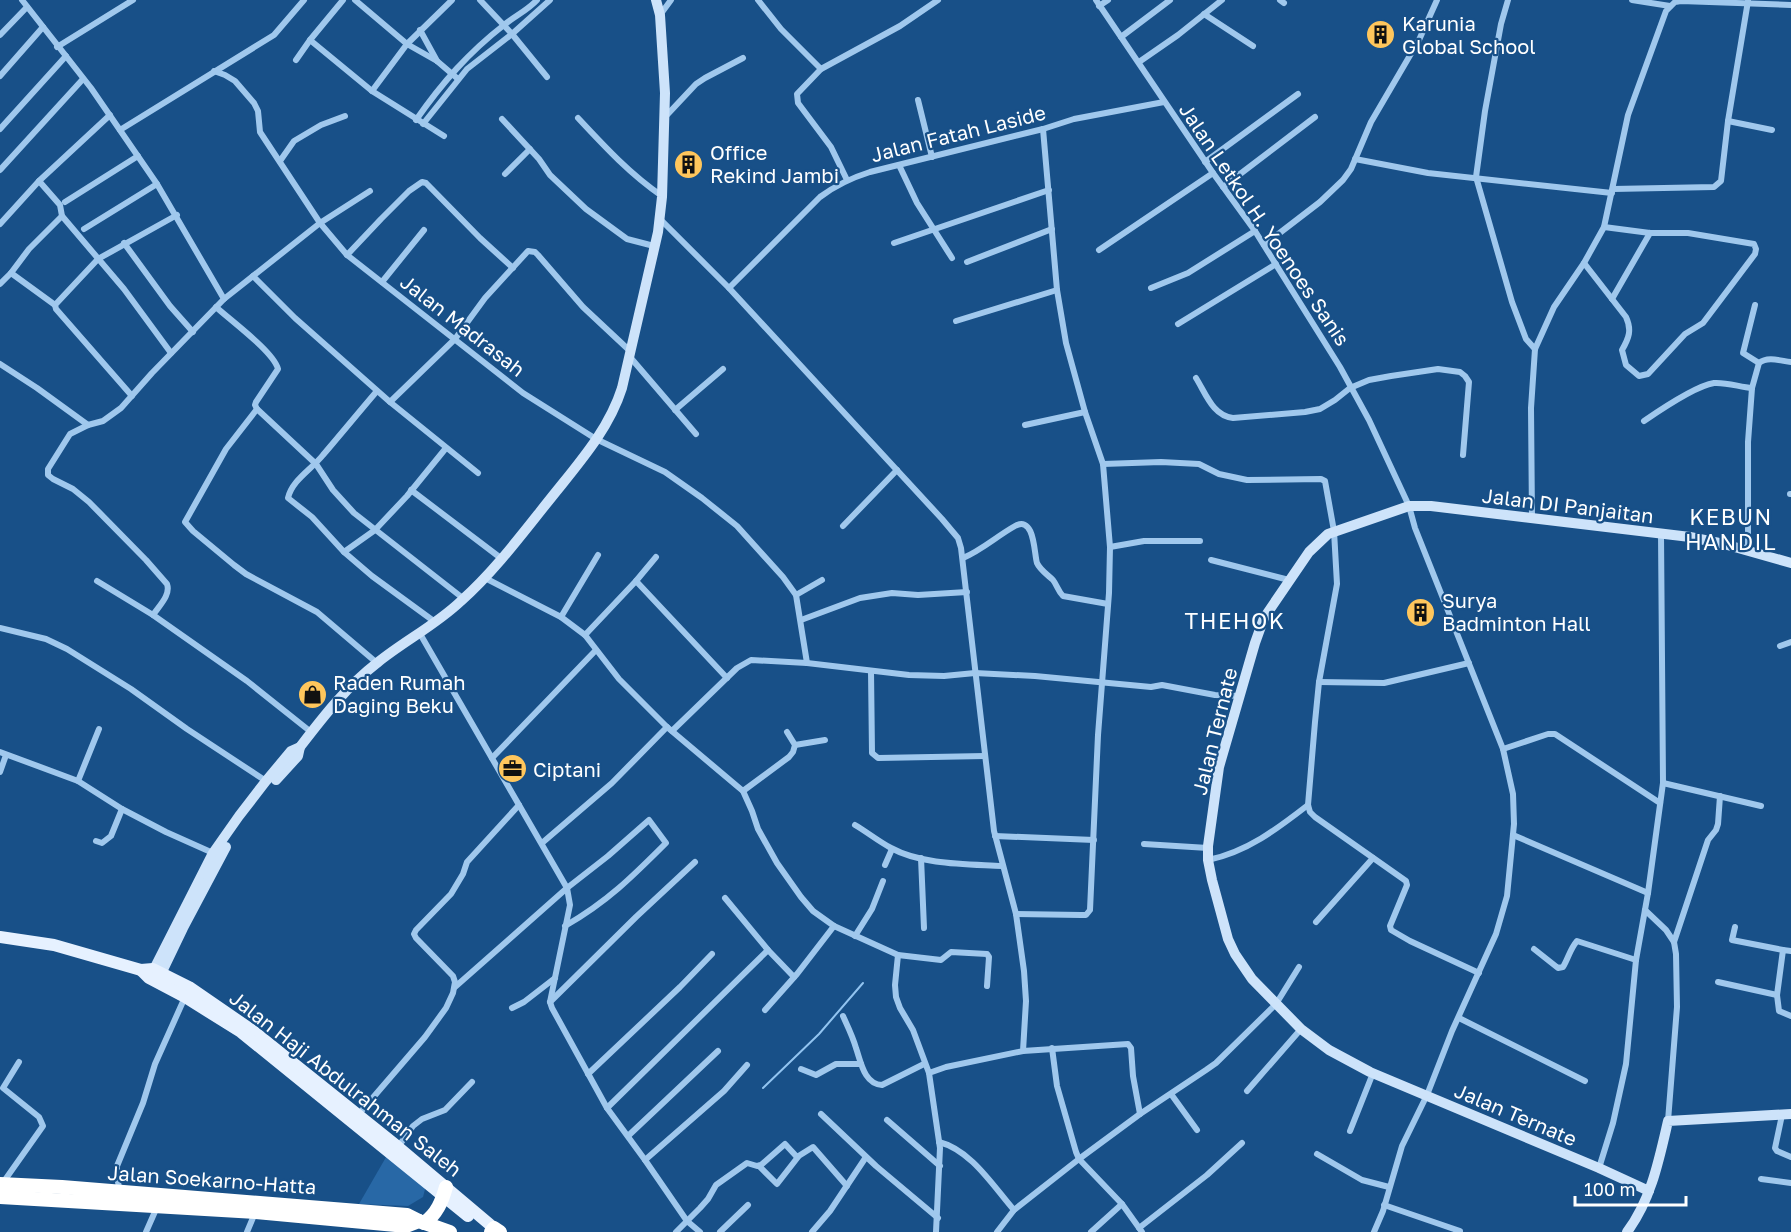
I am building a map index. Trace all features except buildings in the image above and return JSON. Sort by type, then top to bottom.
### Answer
[{"type":"highway","name":"Jalan Soekarno-Hatta","points":[[1,1188],[120,1192],[175,1202],[256,1212],[406,1226],[421,1222]]},
{"type":"highway","name":"Jalan Soekarno-Hatta","points":[[1,1188],[158,1207],[175,1202],[322,1207],[407,1215],[450,1232]]},
{"type":"highway","points":[[421,1222],[436,1211],[445,1191]]},
{"type":"main road","points":[[0,937],[54,945],[126,964],[152,974]]},
{"type":"main road","name":"Jalan Haji Abdulrahman Saleh","points":[[152,974],[241,1032],[493,1231]]},
{"type":"main road","name":"Jalan Haji Abdulrahman Saleh","points":[[152,974],[189,987],[244,1024],[399,1147],[445,1191]]},
{"type":"street","points":[[22,0],[110,115],[157,184],[224,299]]},
{"type":"street","points":[[57,46],[133,0]]},
{"type":"street","points":[[120,130],[274,35],[304,0]]},
{"type":"street","points":[[296,60],[343,0]]},
{"type":"street","points":[[355,0],[407,44],[437,61],[458,79]]},
{"type":"street","points":[[362,7],[369,0]]},
{"type":"street","points":[[372,91],[407,44],[452,0]]},
{"type":"street","points":[[480,0],[512,34],[547,77]]},
{"type":"street","points":[[423,124],[467,69],[512,34],[549,0]]},
{"type":"street","points":[[152,974],[220,855],[243,820],[298,756],[300,747],[311,732],[356,681],[464,599],[485,578],[573,470],[617,405],[660,219],[665,116],[660,15],[656,0]]},
{"type":"street","points":[[660,15],[671,0]]},
{"type":"street","points":[[758,0],[781,29],[821,69]]},
{"type":"street","points":[[920,0],[924,9]]},
{"type":"street","points":[[847,180],[831,147],[796,98],[797,94],[821,69],[900,26],[938,0]]},
{"type":"street","points":[[1097,3],[1108,0]]},
{"type":"street","points":[[1121,37],[1170,0]]},
{"type":"street","points":[[1139,62],[1222,0]]},
{"type":"street","points":[[1264,245],[1320,202],[1351,169],[1371,122],[1419,40],[1437,0]]},
{"type":"street","points":[[1508,0],[1501,24],[1485,111],[1476,177],[1512,302],[1526,339],[1534,349]]},
{"type":"street","points":[[1632,0],[1670,6]]},
{"type":"street","points":[[1532,519],[1531,408],[1534,349],[1554,307],[1584,263],[1604,227],[1628,115],[1666,11],[1681,0],[1748,1],[1791,5]]},
{"type":"street","points":[[1355,159],[1428,173],[1612,191],[1714,188],[1721,181],[1728,121],[1748,1]]},
{"type":"street","points":[[416,120],[438,88],[504,25],[536,2],[539,9]]},
{"type":"street","name":"Jalan Letkol H. Yoenoes Sanis","points":[[1097,3],[1255,231],[1341,367],[1350,388],[1369,420],[1409,506],[1415,528],[1503,749],[1514,795],[1507,896],[1496,934],[1427,1095],[1402,1146],[1374,1232]]},
{"type":"street","points":[[0,35],[27,6]]},
{"type":"street","points":[[1204,14],[1253,46]]},
{"type":"street","points":[[0,76],[43,27]]},
{"type":"street","points":[[420,30],[437,61]]},
{"type":"street","points":[[310,40],[372,91],[444,136]]},
{"type":"street","points":[[0,129],[66,56]]},
{"type":"street","points":[[665,116],[696,84],[743,58]]},
{"type":"street","name":"Jalan Madrasah","points":[[214,72],[234,81],[254,103],[258,111],[260,132],[320,223],[347,255],[523,393],[596,439],[665,472],[702,498],[737,526],[783,577],[796,595]]},
{"type":"street","points":[[0,170],[83,79]]},
{"type":"street","points":[[1205,162],[1298,94]]},
{"type":"street","points":[[918,100],[932,157]]},
{"type":"street","name":"Jalan Fatah Laside","points":[[729,288],[820,197],[847,180],[1074,119],[1164,102]]},
{"type":"street","points":[[0,224],[39,181],[110,115]]},
{"type":"street","points":[[280,161],[294,141],[321,125],[345,116]]},
{"type":"street","points":[[1223,187],[1315,117]]},
{"type":"street","points":[[578,118],[619,162],[662,196]]},
{"type":"street","points":[[502,119],[539,159],[550,175],[586,209],[627,239],[654,246]]},
{"type":"street","points":[[1728,121],[1772,130]]},
{"type":"street","points":[[1016,914],[1081,915],[1090,910],[1110,547],[1103,464],[1085,412],[1066,343],[1057,290],[1043,129]]},
{"type":"street","points":[[505,174],[530,149]]},
{"type":"street","points":[[65,202],[138,156]]},
{"type":"street","points":[[899,165],[932,229],[952,258]]},
{"type":"street","points":[[1099,250],[1213,173]]},
{"type":"street","points":[[39,181],[60,205],[62,216],[124,289],[171,353]]},
{"type":"street","points":[[347,255],[409,191],[422,182],[426,183],[513,268]]},
{"type":"street","points":[[84,229],[157,184]]},
{"type":"street","points":[[153,615],[168,594],[167,584],[89,502],[73,489],[48,475],[48,469],[62,443],[70,434],[103,421],[121,408],[224,299],[320,223],[370,190]]},
{"type":"street","points":[[894,243],[1049,190]]},
{"type":"street","points":[[55,305],[98,259],[177,215]]},
{"type":"street","points":[[0,284],[29,249],[62,216]]},
{"type":"street","points":[[660,219],[729,288],[958,538],[963,558],[995,836],[1016,914],[1024,972],[1026,1001],[1023,1051]]},
{"type":"street","points":[[1584,263],[1626,317],[1630,326],[1628,340],[1622,350],[1626,365],[1639,376],[1648,375],[1685,334],[1703,323],[1755,254],[1756,249],[1754,244],[1688,233],[1650,233],[1604,227]]},
{"type":"street","points":[[967,262],[1052,229]]},
{"type":"street","points":[[382,282],[424,230]]},
{"type":"street","points":[[1152,288],[1188,273],[1255,231]]},
{"type":"street","points":[[1612,299],[1650,233]]},
{"type":"street","points":[[124,243],[170,306],[193,332]]},
{"type":"street","points":[[390,402],[455,339],[485,298],[528,251],[535,252],[583,307],[630,354],[696,434]]},
{"type":"street","points":[[1179,324],[1276,264]]},
{"type":"street","points":[[11,273],[55,305],[56,309],[132,396]]},
{"type":"street","points":[[253,276],[295,318],[377,391],[478,473]]},
{"type":"street","points":[[956,321],[1057,290]]},
{"type":"street","points":[[1755,304],[1743,353],[1759,363]]},
{"type":"street","points":[[216,307],[276,362],[278,369],[256,402],[257,409],[315,464],[354,513],[464,599]]},
{"type":"street","points":[[1748,551],[1748,442],[1752,388],[1759,363],[1766,359],[1791,362]]},
{"type":"street","points":[[0,364],[37,387],[88,425]]},
{"type":"street","points":[[675,410],[723,369]]},
{"type":"street","points":[[1196,378],[1217,413],[1233,418],[1320,409],[1350,388],[1369,380],[1438,369],[1460,372],[1469,382],[1463,455]]},
{"type":"street","points":[[1644,421],[1674,401],[1708,385],[1716,383],[1752,388]]},
{"type":"street","points":[[377,391],[295,484],[288,498],[312,517],[344,552],[372,576],[435,622]]},
{"type":"street","points":[[257,409],[226,449],[185,522],[246,574],[317,612],[377,663]]},
{"type":"street","points":[[1024,425],[1085,412]]},
{"type":"street","points":[[344,552],[375,530],[446,448]]},
{"type":"street","points":[[1103,464],[1161,462],[1199,464],[1219,474],[1247,480],[1321,479],[1326,484],[1334,531],[1337,584],[1319,682],[1308,805],[1310,812],[1407,883],[1390,926],[1391,930],[1479,973]]},
{"type":"street","points":[[843,526],[897,470]]},
{"type":"street","points":[[411,489],[502,558]]},
{"type":"street","name":"Jalan DI Panjaitan","points":[[1409,506],[1431,506],[1690,537],[1791,563]]},
{"type":"street","name":"Jalan Ternate","points":[[1409,506],[1334,531],[1320,540],[1309,552],[1264,618],[1219,767],[1208,848],[1208,860],[1228,939],[1252,979],[1301,1029],[1329,1050],[1373,1073],[1649,1191]]},
{"type":"street","points":[[963,558],[1020,524],[1032,534],[1037,563],[1054,582],[1060,593],[1068,597],[1108,604]]},
{"type":"street","points":[[1599,1168],[1613,1123],[1626,1064],[1636,960],[1663,783],[1661,534]]},
{"type":"street","points":[[1110,547],[1153,541],[1200,541]]},
{"type":"street","points":[[561,616],[598,555]]},
{"type":"street","points":[[585,635],[657,557]]},
{"type":"street","points":[[1211,560],[1289,580]]},
{"type":"street","points":[[485,578],[561,616],[585,635],[619,679],[670,729],[743,791],[758,829],[777,863],[813,911],[834,926],[898,955],[942,960],[951,952],[987,954],[989,957],[987,986]]},
{"type":"street","points":[[807,663],[796,595],[822,580]]},
{"type":"street","points":[[97,581],[153,615],[247,681],[311,732]]},
{"type":"street","points":[[636,581],[727,678]]},
{"type":"street","points":[[801,620],[860,597],[892,593],[918,595],[967,592]]},
{"type":"street","points":[[0,628],[46,639],[68,649],[266,781]]},
{"type":"street","points":[[420,632],[567,888],[570,905],[550,1002],[607,1108],[687,1221],[700,1232]]},
{"type":"street","points":[[1780,646],[1791,642]]},
{"type":"street","points":[[492,758],[596,650]]},
{"type":"street","points":[[542,843],[612,783],[737,668],[751,660],[807,663],[909,675],[1035,676],[1151,687],[1162,686],[1215,695],[1241,696]]},
{"type":"street","points":[[1319,682],[1384,683],[1469,663]]},
{"type":"street","points":[[871,671],[871,737],[874,756],[878,758],[985,756]]},
{"type":"street","points":[[78,781],[99,729]]},
{"type":"street","points":[[743,791],[794,752],[795,745],[786,732]]},
{"type":"street","points":[[1503,749],[1548,734],[1555,734],[1660,803]]},
{"type":"street","points":[[795,745],[825,740]]},
{"type":"street","points":[[152,974],[213,853],[266,781],[291,751],[300,747]]},
{"type":"street","points":[[0,772],[3,753],[78,781],[122,809],[213,853]]},
{"type":"street","points":[[1663,783],[1761,806]]},
{"type":"street","points":[[1674,942],[1708,840],[1718,824],[1720,796]]},
{"type":"street","points":[[358,1115],[425,1037],[451,1000],[455,987],[453,976],[419,942],[414,934],[416,930],[451,894],[464,874],[467,862],[519,805]]},
{"type":"street","points":[[1208,860],[1229,856],[1240,850],[1277,829],[1308,805]]},
{"type":"street","points":[[96,841],[102,843],[108,840],[122,809]]},
{"type":"street","points":[[455,987],[567,888],[649,820],[666,843],[611,896],[565,926]]},
{"type":"street","points":[[855,825],[892,849],[921,858],[1002,866]]},
{"type":"street","points":[[1513,835],[1648,893]]},
{"type":"street","points":[[995,836],[1094,840]]},
{"type":"street","points":[[1144,844],[1208,848]]},
{"type":"street","points":[[885,865],[892,849]]},
{"type":"street","points":[[921,858],[924,928]]},
{"type":"street","points":[[1316,922],[1373,858]]},
{"type":"street","points":[[550,1002],[695,861]]},
{"type":"street","points":[[855,936],[872,909],[883,881]]},
{"type":"street","points":[[725,898],[768,950],[794,977]]},
{"type":"street","points":[[1626,1232],[1634,1223],[1657,1170],[1668,1121],[1677,1007],[1674,942],[1666,930],[1645,910]]},
{"type":"street","points":[[765,1010],[834,926]]},
{"type":"street","points":[[1735,927],[1732,940],[1791,951]]},
{"type":"street","points":[[1534,949],[1558,968],[1563,967],[1572,946],[1577,941],[1636,960]]},
{"type":"street","points":[[607,1108],[768,950]]},
{"type":"street","points":[[1783,950],[1777,994],[1779,1011],[1791,1016]]},
{"type":"street","points":[[588,1074],[712,954]]},
{"type":"street","points":[[898,955],[896,997],[913,1030],[929,1073],[939,1142],[936,1232]]},
{"type":"street","points":[[997,1232],[1014,1210],[1079,1159],[1211,1066],[1276,1004],[1299,967]]},
{"type":"street","points":[[512,1008],[524,1002],[555,978]]},
{"type":"street","points":[[1718,982],[1777,994]]},
{"type":"street","points":[[120,1192],[117,1166],[143,1103],[155,1064],[185,997]]},
{"type":"street","points":[[843,1016],[861,1064],[873,1083],[882,1086],[924,1064]]},
{"type":"street","points":[[1459,1018],[1585,1082]]},
{"type":"street","points":[[1247,1090],[1301,1029]]},
{"type":"street","points":[[929,1073],[946,1067],[1023,1051],[1124,1044],[1130,1046],[1140,1114]]},
{"type":"street","points":[[1052,1048],[1057,1086],[1079,1159],[1122,1204],[1141,1230],[1242,1143]]},
{"type":"street","points":[[627,1136],[718,1051]]},
{"type":"street","points":[[1,1188],[43,1126],[39,1117],[3,1088],[19,1062]]},
{"type":"street","points":[[801,1069],[816,1075],[836,1064],[861,1064]]},
{"type":"street","points":[[645,1160],[724,1091],[747,1065]]},
{"type":"street","points":[[1350,1131],[1373,1073]]},
{"type":"street","points":[[399,1147],[413,1126],[422,1119],[445,1110],[472,1082]]},
{"type":"street","points":[[1171,1094],[1197,1130]]},
{"type":"street","points":[[821,1114],[866,1157],[938,1218]]},
{"type":"street","points":[[1668,1121],[1786,1115],[1775,1148],[1791,1156]]},
{"type":"street","points":[[887,1120],[940,1166]]},
{"type":"street","points":[[939,1142],[951,1145],[963,1153],[1014,1210]]},
{"type":"street","points":[[759,1166],[785,1144],[798,1157]]},
{"type":"street","points":[[676,1232],[708,1199],[716,1185],[747,1163],[759,1166],[777,1184],[798,1157],[813,1147],[847,1186]]},
{"type":"street","points":[[1317,1154],[1362,1180],[1389,1187]]},
{"type":"street","points":[[812,1232],[831,1210],[866,1157]]},
{"type":"street","points":[[1761,1179],[1791,1183]]},
{"type":"street","points":[[1091,1232],[1122,1204]]},
{"type":"street","points":[[720,1232],[748,1205]]},
{"type":"street","points":[[1384,1205],[1460,1231]]},
{"type":"street","points":[[147,1232],[158,1207]]},
{"type":"street","points":[[246,1232],[256,1212]]},
{"type":"shaded area","points":[[389,1152],[423,1182],[425,1189],[423,1197],[408,1206],[359,1204]]},
{"type":"waterway","points":[[763,1088],[819,1034],[863,983]]},
{"type":"place","name":"Karunia Global School","points":[[1381,34]]},
{"type":"place","name":"Office Rekind Jambi","points":[[689,164]]},
{"type":"place","name":"Surya Badminton Hall","points":[[1421,612]]},
{"type":"place","name":"Raden Rumah Daging Beku","points":[[312,694]]},
{"type":"place","name":"Ciptani","points":[[512,769]]},
{"type":"district","name":"KEBUN HANDIL","points":[[1731,528]]},
{"type":"district","name":"THEHOK","points":[[1235,620]]}]
